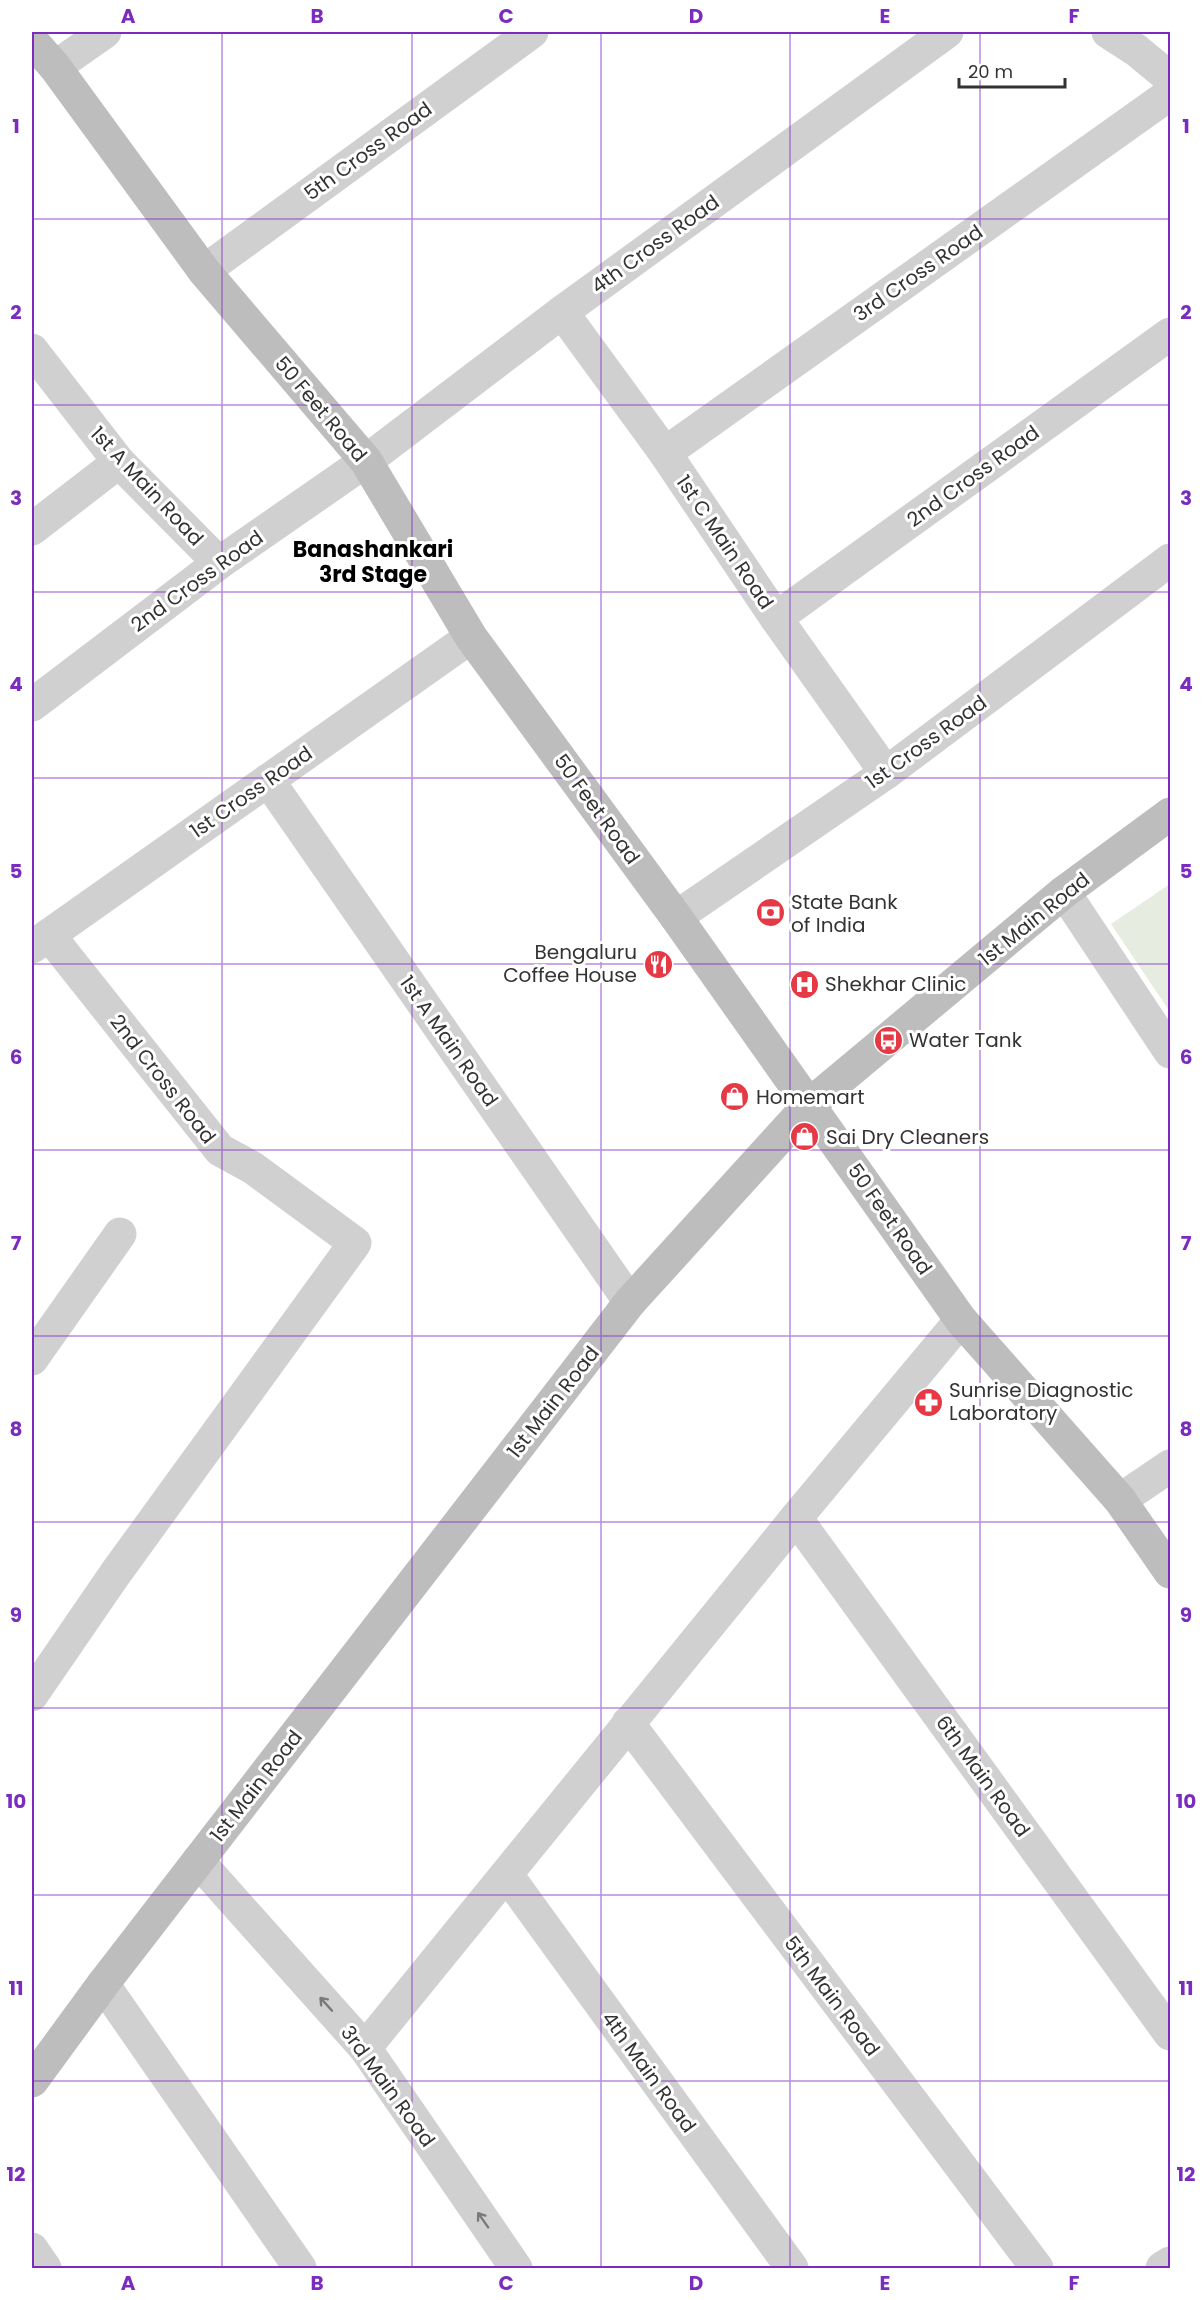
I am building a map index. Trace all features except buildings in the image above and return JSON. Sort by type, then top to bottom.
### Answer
[{"type":"street","points":[[55,66],[105,32]]},
{"type":"street","name":"5th Cross Road","points":[[204,271],[532,32]]},
{"type":"street","name":"4th Cross Road","points":[[366,461],[562,312],[947,32]]},
{"type":"street","points":[[1108,32],[1141,41],[1170,78]]},
{"type":"street","name":"50 Feet Road","points":[[32,41],[55,66],[204,271],[366,461],[471,637],[676,917],[961,1320],[1120,1500],[1170,1572]]},
{"type":"street","name":"3rd Cross Road","points":[[665,453],[1170,94]]},
{"type":"street","name":"1st C Main Road","points":[[562,312],[665,453],[776,618],[886,773]]},
{"type":"street","name":"2nd Cross Road","points":[[776,618],[1170,334]]},
{"type":"street","name":"1st A Main Road","points":[[34,357],[119,462],[219,563]]},
{"type":"street","name":"2nd Cross Road","points":[[32,705],[219,563],[366,461]]},
{"type":"street","points":[[32,529],[119,462]]},
{"type":"street","name":"1st Cross Road","points":[[676,917],[886,773],[1170,560]]},
{"type":"street","name":"1st Cross Road","points":[[40,941],[471,637]]},
{"type":"street","name":"1st A Main Road","points":[[268,780],[630,1302]]},
{"type":"street","name":"1st Main Road","points":[[35,2066],[103,1984],[630,1302],[809,1105],[1064,892],[1170,814]]},
{"type":"street","points":[[1064,892],[1170,1052]]},
{"type":"street","name":"2nd Cross Road","points":[[32,1695],[122,1564],[355,1243],[253,1168],[220,1150],[40,941]]},
{"type":"street","points":[[32,1359],[120,1234]]},
{"type":"street","points":[[365,2048],[628,1723],[961,1320]]},
{"type":"street","points":[[1120,1500],[1170,1466]]},
{"type":"street","name":"6th Main Road","points":[[796,1518],[1170,2034]]},
{"type":"street","name":"5th Main Road","points":[[628,1723],[1037,2268]]},
{"type":"street","name":"3rd Main Road","points":[[198,1861],[365,2048],[516,2268]]},
{"type":"street","name":"4th Main Road","points":[[507,1875],[792,2268]]},
{"type":"street","points":[[103,1984],[300,2268]]},
{"type":"street","points":[[32,2249],[45,2268]]},
{"type":"street","points":[[1162,2268],[1170,2263]]},
{"type":"shaded area","points":[[1170,884],[1170,1012],[1111,924]]},
{"type":"place","name":"State Bank of India","points":[[770,913]]},
{"type":"place","name":"Bengaluru Coffee House","points":[[658,964]]},
{"type":"place","name":"Shekhar Clinic","points":[[804,984]]},
{"type":"place","name":"Water Tank","points":[[888,1040]]},
{"type":"place","name":"Homemart","points":[[735,1097]]},
{"type":"place","name":"Sai Dry Cleaners","points":[[805,1137]]},
{"type":"place","name":"Sunrise Diagnostic Laboratory","points":[[928,1402]]},
{"type":"district","name":"Banashankari 3rd Stage","points":[[373,562]]}]
